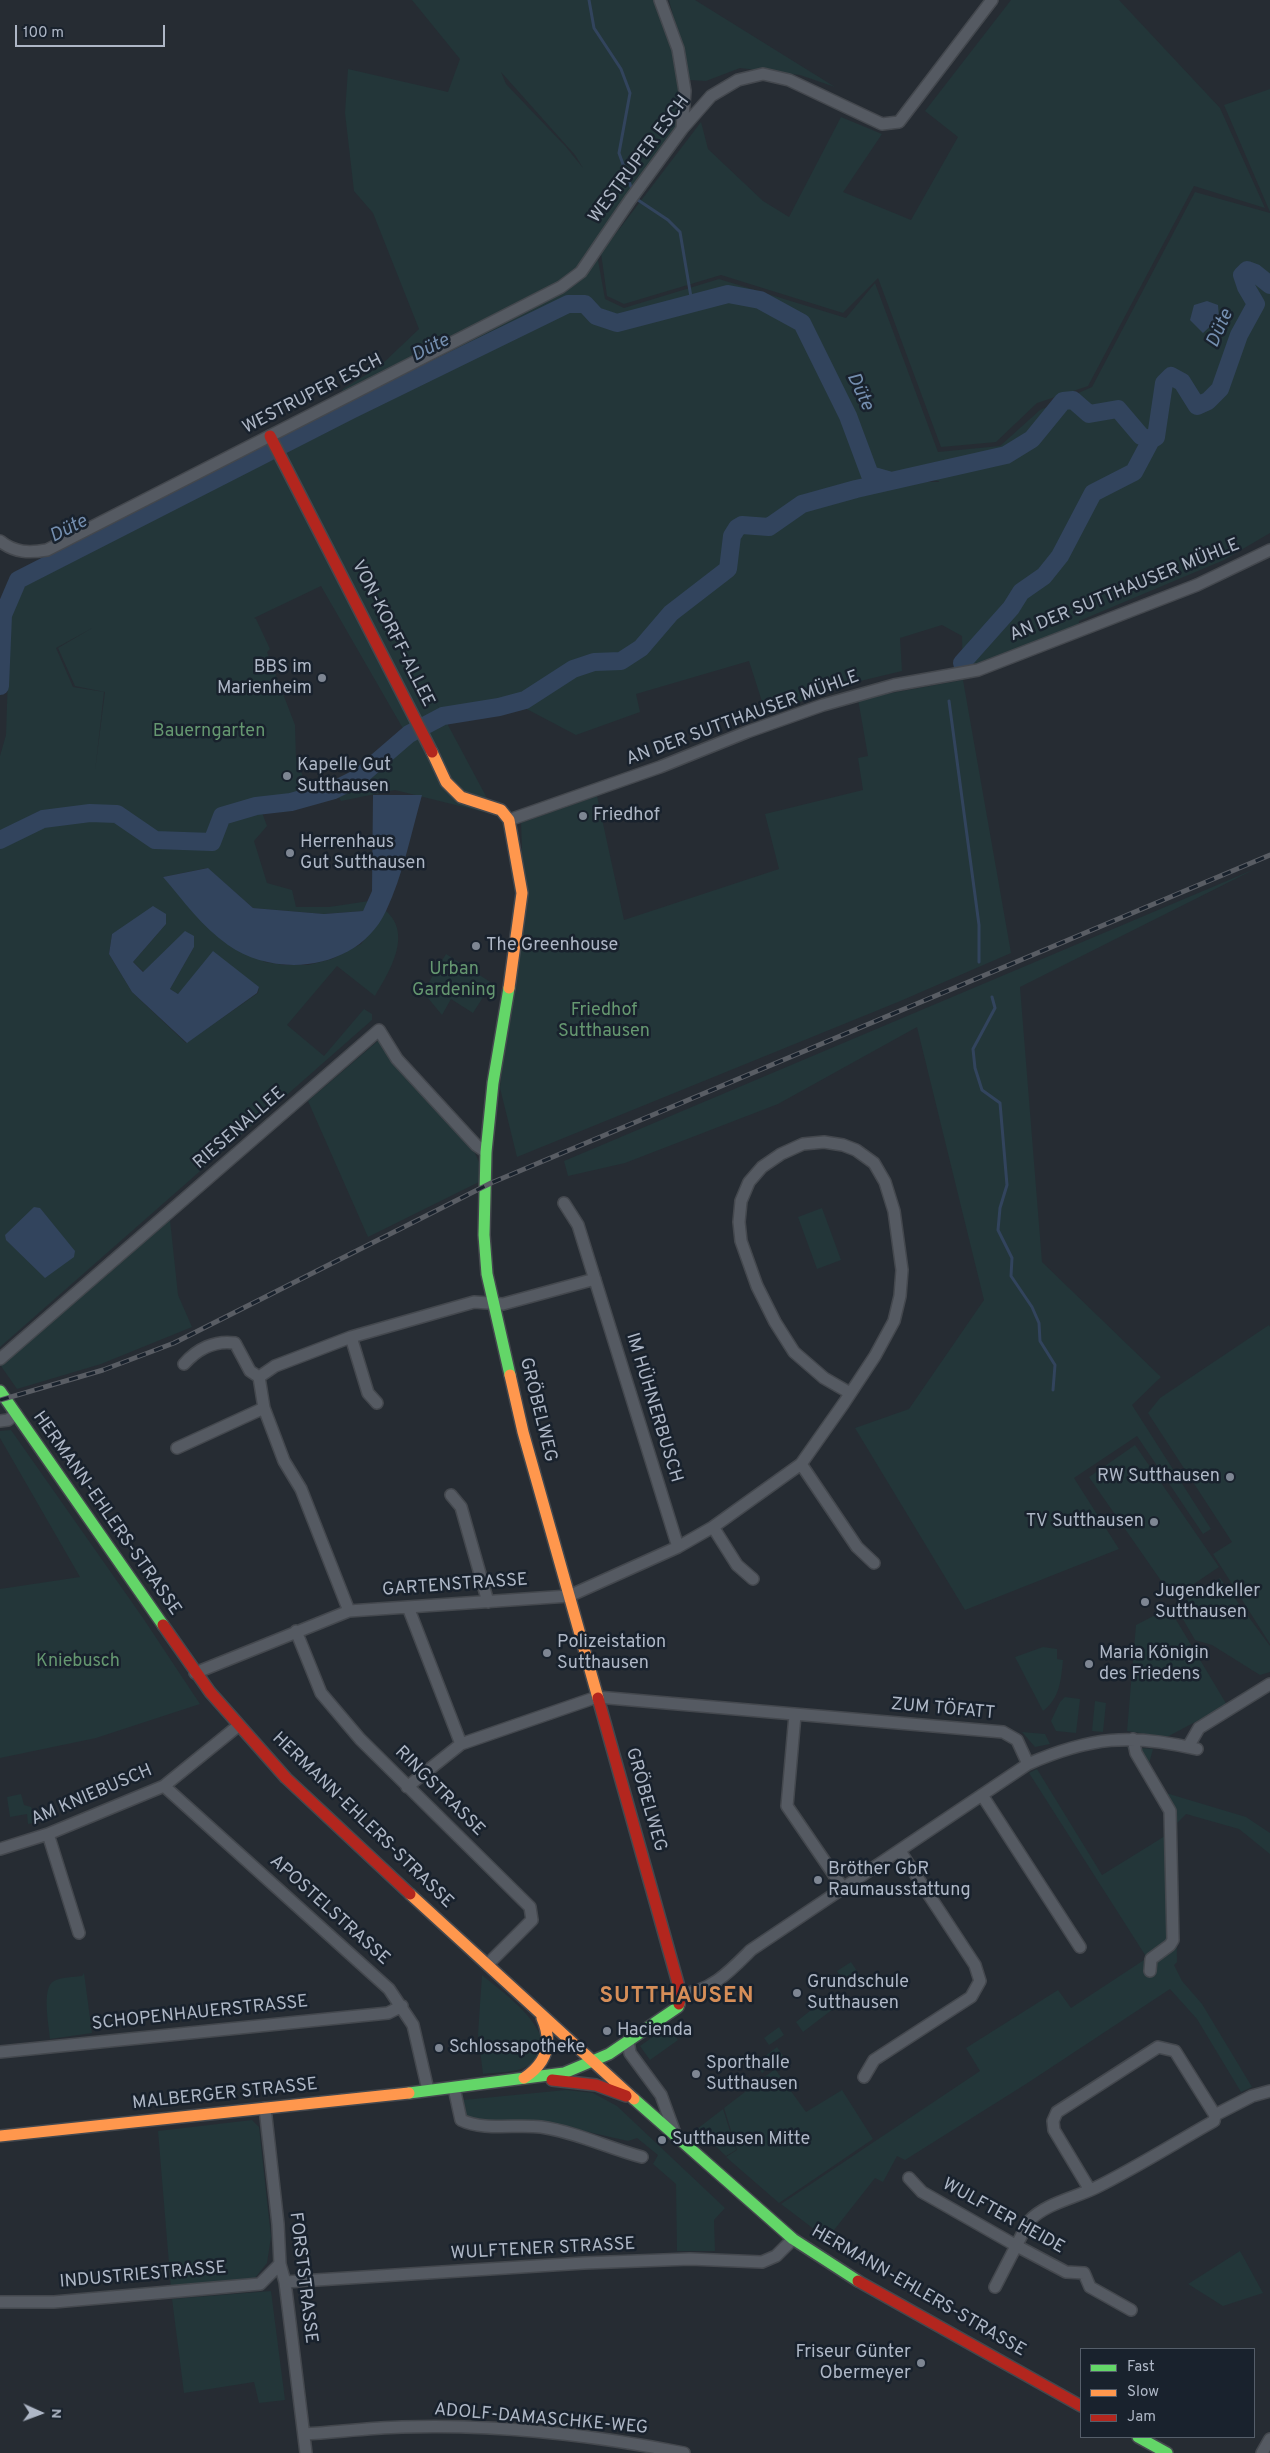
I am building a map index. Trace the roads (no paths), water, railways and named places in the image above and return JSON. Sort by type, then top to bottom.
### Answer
[{"type":"street","points":[[660,0],[678,49],[685,91],[682,129]]},
{"type":"street","name":"WESTRUPER ESCH","points":[[0,540],[11,548],[29,553],[47,550],[272,440],[561,288],[580,272],[682,129],[711,96],[738,80],[763,74],[789,80],[882,124],[899,122],[992,0]]},
{"type":"street","name":"VON-KORFF-ALLEE","points":[[272,440],[418,721],[439,771],[461,797],[500,810],[509,820]]},
{"type":"street","name":"AN DER SUTTHAUSER MÜHLE","points":[[509,820],[660,767],[747,732],[823,705],[894,685],[978,670],[1197,585],[1270,550]]},
{"type":"street","name":"GRÖBELWEG","points":[[509,820],[520,874],[521,912],[493,1082],[486,1152],[485,1257],[492,1303],[523,1432],[682,1994]]},
{"type":"street","name":"RIESENALLEE","points":[[0,1359],[379,1030],[397,1059],[476,1145],[486,1152]]},
{"type":"street","name":"GARTENSTRASSE","points":[[195,1673],[348,1611],[569,1596],[678,1548],[713,1527],[801,1464],[850,1394],[875,1356],[894,1321],[902,1278],[900,1240],[885,1182],[874,1163],[856,1150],[843,1145],[824,1142],[803,1144],[781,1154],[762,1167],[749,1182],[740,1201],[739,1222],[741,1240],[757,1286],[775,1322],[794,1352],[824,1378],[850,1394]]},
{"type":"street","name":"IM HÜHNERBUSCH","points":[[564,1203],[578,1225],[678,1548]]},
{"type":"street","points":[[259,1377],[275,1366],[351,1337],[474,1302],[503,1304],[595,1279]]},
{"type":"street","points":[[351,1337],[368,1393],[377,1403]]},
{"type":"street","points":[[184,1364],[193,1354],[222,1342],[235,1344],[250,1371],[259,1377],[264,1408],[284,1462],[301,1489],[348,1611]]},
{"type":"street","name":"HERMANN-EHLERS-STRASSE","points":[[0,1391],[195,1673],[238,1726],[286,1778],[677,2138],[794,2239],[851,2277],[1080,2405]]},
{"type":"street","points":[[177,1448],[264,1408]]},
{"type":"street","points":[[0,1421],[16,1414]]},
{"type":"street","points":[[801,1464],[856,1546],[874,1563]]},
{"type":"street","points":[[451,1495],[462,1507],[488,1602]]},
{"type":"street","points":[[713,1527],[737,1565],[753,1579]]},
{"type":"street","points":[[408,1607],[461,1744]]},
{"type":"street","name":"RINGSTRASSE","points":[[296,1631],[320,1693],[360,1739],[530,1907],[532,1920],[488,1964]]},
{"type":"street","points":[[682,1994],[703,1990],[728,1972],[751,1950],[900,1852],[1028,1764],[1076,1746],[1097,1741],[1133,1739],[1192,1748],[1192,1737],[1199,1728],[1270,1684]]},
{"type":"street","points":[[408,1787],[461,1744],[597,1697]]},
{"type":"street","name":"ZUM TÖFATT","points":[[597,1697],[1003,1732],[1017,1740],[1028,1764]]},
{"type":"street","points":[[795,1715],[787,1806],[843,1888]]},
{"type":"street","name":"AM KNIEBUSCH","points":[[0,1849],[48,1834],[164,1786],[238,1726]]},
{"type":"street","points":[[1133,1739],[1136,1753],[1170,1811],[1172,1940],[1170,1945],[1151,1959],[1150,1971]]},
{"type":"street","name":"APOSTELSTRASSE","points":[[164,1786],[389,1989],[413,2025],[428,2090]]},
{"type":"street","points":[[982,1795],[1080,1947]]},
{"type":"street","points":[[48,1834],[80,1933]]},
{"type":"street","points":[[864,2077],[874,2060],[971,1997],[980,1981],[975,1965],[900,1852]]},
{"type":"street","name":"MALBERGER STRASSE","points":[[0,2136],[454,2088],[564,2073],[594,2062],[628,2041],[678,2007],[682,1994]]},
{"type":"street","name":"SCHOPENHAUERSTRASSE","points":[[0,2052],[388,2013],[402,2006]]},
{"type":"street","points":[[519,2080],[535,2072],[549,2050],[547,2027],[539,2012]]},
{"type":"street","name":"HERMANN-EHLERS-STRASSE","points":[[628,2041],[630,2053],[660,2095],[677,2138]]},
{"type":"street","points":[[995,2287],[1015,2245],[1036,2213],[1090,2190],[1148,2160],[1214,2121],[1215,2115],[1174,2051],[1158,2047],[1057,2112],[1053,2121],[1054,2130],[1090,2190]]},
{"type":"street","points":[[533,2078],[596,2085],[633,2098]]},
{"type":"street","points":[[454,2088],[461,2120],[473,2126],[542,2128],[591,2139],[620,2151],[642,2156]]},
{"type":"street","points":[[1215,2115],[1246,2099],[1270,2091]]},
{"type":"street","name":"FORSTSTRASSE","points":[[265,2108],[278,2224],[280,2264],[285,2282],[306,2453]]},
{"type":"street","name":"WULFTER HEIDE","points":[[909,2178],[922,2192],[1015,2245],[1066,2272],[1084,2273],[1090,2287],[1131,2310]]},
{"type":"street","name":"WULFTENER STRASSE","points":[[285,2282],[584,2263],[690,2260],[762,2262],[776,2256],[794,2239]]},
{"type":"street","name":"INDUSTRIESTRASSE","points":[[0,2302],[54,2302],[260,2284],[280,2264]]},
{"type":"street","name":"ADOLF-DAMASCHKE-WEG","points":[[304,2434],[402,2427],[476,2428],[634,2444],[684,2453]]},
{"type":"street","points":[[1140,2438],[1167,2453]]},
{"type":"street","points":[[1262,2453],[1270,2439]]},
{"type":"water","points":[[1207,301],[1218,305],[1219,318],[1203,333],[1190,320],[1194,305]]},
{"type":"water","points":[[373,795],[422,795],[402,869],[386,911],[374,931],[357,946],[337,956],[316,963],[293,965],[270,963],[248,956],[228,945],[210,930],[163,877],[208,868],[253,908],[324,914],[363,911],[372,891]]},
{"type":"water","points":[[153,906],[166,914],[166,924],[133,962],[143,972],[185,931],[194,936],[194,947],[170,989],[178,994],[213,951],[259,987],[257,993],[187,1043],[132,992],[109,954],[112,934]]},
{"type":"water","points":[[34,1207],[40,1208],[75,1251],[74,1257],[45,1278],[6,1240],[5,1235]]},
{"type":"waterway","points":[[589,0],[594,28],[621,69],[630,93],[619,153],[631,187]]},
{"type":"waterway","points":[[638,200],[668,220],[680,232],[692,303]]},
{"type":"waterway","name":"Düte","points":[[0,840],[43,819],[90,813],[117,814],[155,840],[212,842],[222,816],[256,806],[291,802],[334,790],[358,778],[409,734],[443,716],[499,707],[525,700],[573,669],[594,662],[621,661],[641,648],[671,613],[728,569],[732,536],[737,528],[742,525],[769,527],[802,504],[856,489],[1006,455],[1032,439],[1063,401],[1073,400],[1089,414],[1118,409],[1141,436],[1151,440],[1156,437],[1164,383],[1171,376],[1182,382],[1197,406],[1208,401],[1220,389],[1239,335],[1256,304],[1246,287],[1242,275],[1247,270],[1255,273],[1270,285]]},
{"type":"waterway","name":"Düte","points":[[0,686],[3,615],[18,580],[351,410],[568,304],[585,304],[596,316],[617,323],[728,294],[760,300],[802,323],[848,416],[870,475],[891,481]]},
{"type":"waterway","name":"Düte","points":[[962,663],[1011,608],[1021,592],[1044,576],[1060,556],[1093,493],[1134,472],[1151,440]]},
{"type":"waterway","points":[[949,701],[979,925],[979,962]]},
{"type":"waterway","points":[[992,997],[995,1008],[973,1049],[975,1068],[982,1090],[1000,1103],[1007,1185],[1000,1208],[998,1230],[1012,1258],[1011,1276],[1032,1307],[1039,1323],[1040,1341],[1055,1365],[1053,1390]]},
{"type":"railway","points":[[0,1400],[103,1370],[174,1343],[491,1183],[1270,855]]},
{"type":"place","name":"BBS im Marienheim","points":[[322,678]]},
{"type":"place","name":"Kapelle Gut Sutthausen","points":[[287,776]]},
{"type":"place","name":"Friedhof","points":[[583,816]]},
{"type":"place","name":"Herrenhaus Gut Sutthausen","points":[[290,853]]},
{"type":"place","name":"The Greenhouse","points":[[476,946]]},
{"type":"place","name":"RW Sutthausen","points":[[1230,1477]]},
{"type":"place","name":"TV Sutthausen","points":[[1154,1522]]},
{"type":"place","name":"Jugendkeller Sutthausen","points":[[1145,1602]]},
{"type":"place","name":"Polizeistation Sutthausen","points":[[547,1653]]},
{"type":"place","name":"Maria Königin des Friedens","points":[[1089,1664]]},
{"type":"place","name":"Bröther GbR Raumausstattung","points":[[818,1880]]},
{"type":"place","name":"Grundschule Sutthausen","points":[[797,1993]]},
{"type":"place","name":"Hacienda","points":[[607,2031]]},
{"type":"place","name":"Schlossapotheke","points":[[439,2048]]},
{"type":"place","name":"Sporthalle Sutthausen","points":[[696,2074]]},
{"type":"place","name":"Sutthausen Mitte","points":[[662,2140]]},
{"type":"place","name":"Friseur Günter Obermeyer","points":[[921,2363]]},
{"type":"district","name":"SUTTHAUSEN","points":[[677,1998]]},
{"type":"park label","name":"Bauerngarten","points":[[209,732]]},
{"type":"park label","name":"Urban Gardening","points":[[454,980]]},
{"type":"park label","name":"Friedhof Sutthausen","points":[[604,1021]]},
{"type":"park label","name":"Kniebusch","points":[[78,1662]]}]
